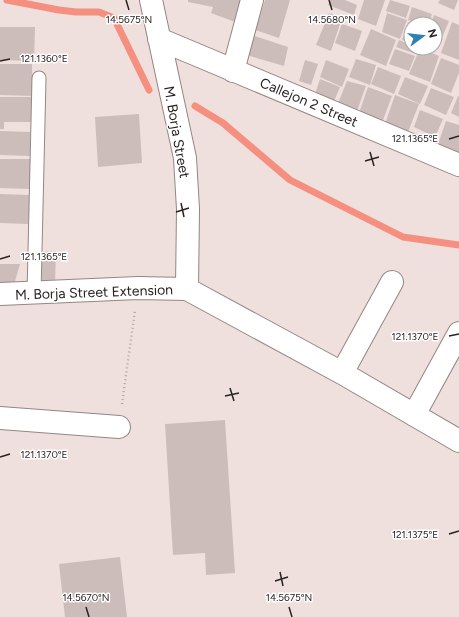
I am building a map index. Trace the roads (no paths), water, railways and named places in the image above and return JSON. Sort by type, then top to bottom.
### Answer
[{"type":"street","name":"M. Borja Street","points":[[151,0],[185,158],[188,209],[187,289]]},
{"type":"street","points":[[234,71],[252,0]]},
{"type":"street","name":"Callejon 2 Street","points":[[159,39],[459,165]]},
{"type":"street","points":[[342,373],[392,282]]},
{"type":"street","name":"M. Borja Street Extension","points":[[0,294],[34,294],[138,288],[187,289]]},
{"type":"street","points":[[187,289],[342,373],[459,441]]},
{"type":"street","points":[[414,415],[459,333]]},
{"type":"street","points":[[0,418],[119,427]]},
{"type":"lane","points":[[34,294],[40,78]]},
{"type":"waterway","points":[[7,0],[59,10],[99,12],[114,18],[149,90]]},
{"type":"waterway","points":[[195,106],[223,123],[290,180],[403,237],[459,245]]}]
